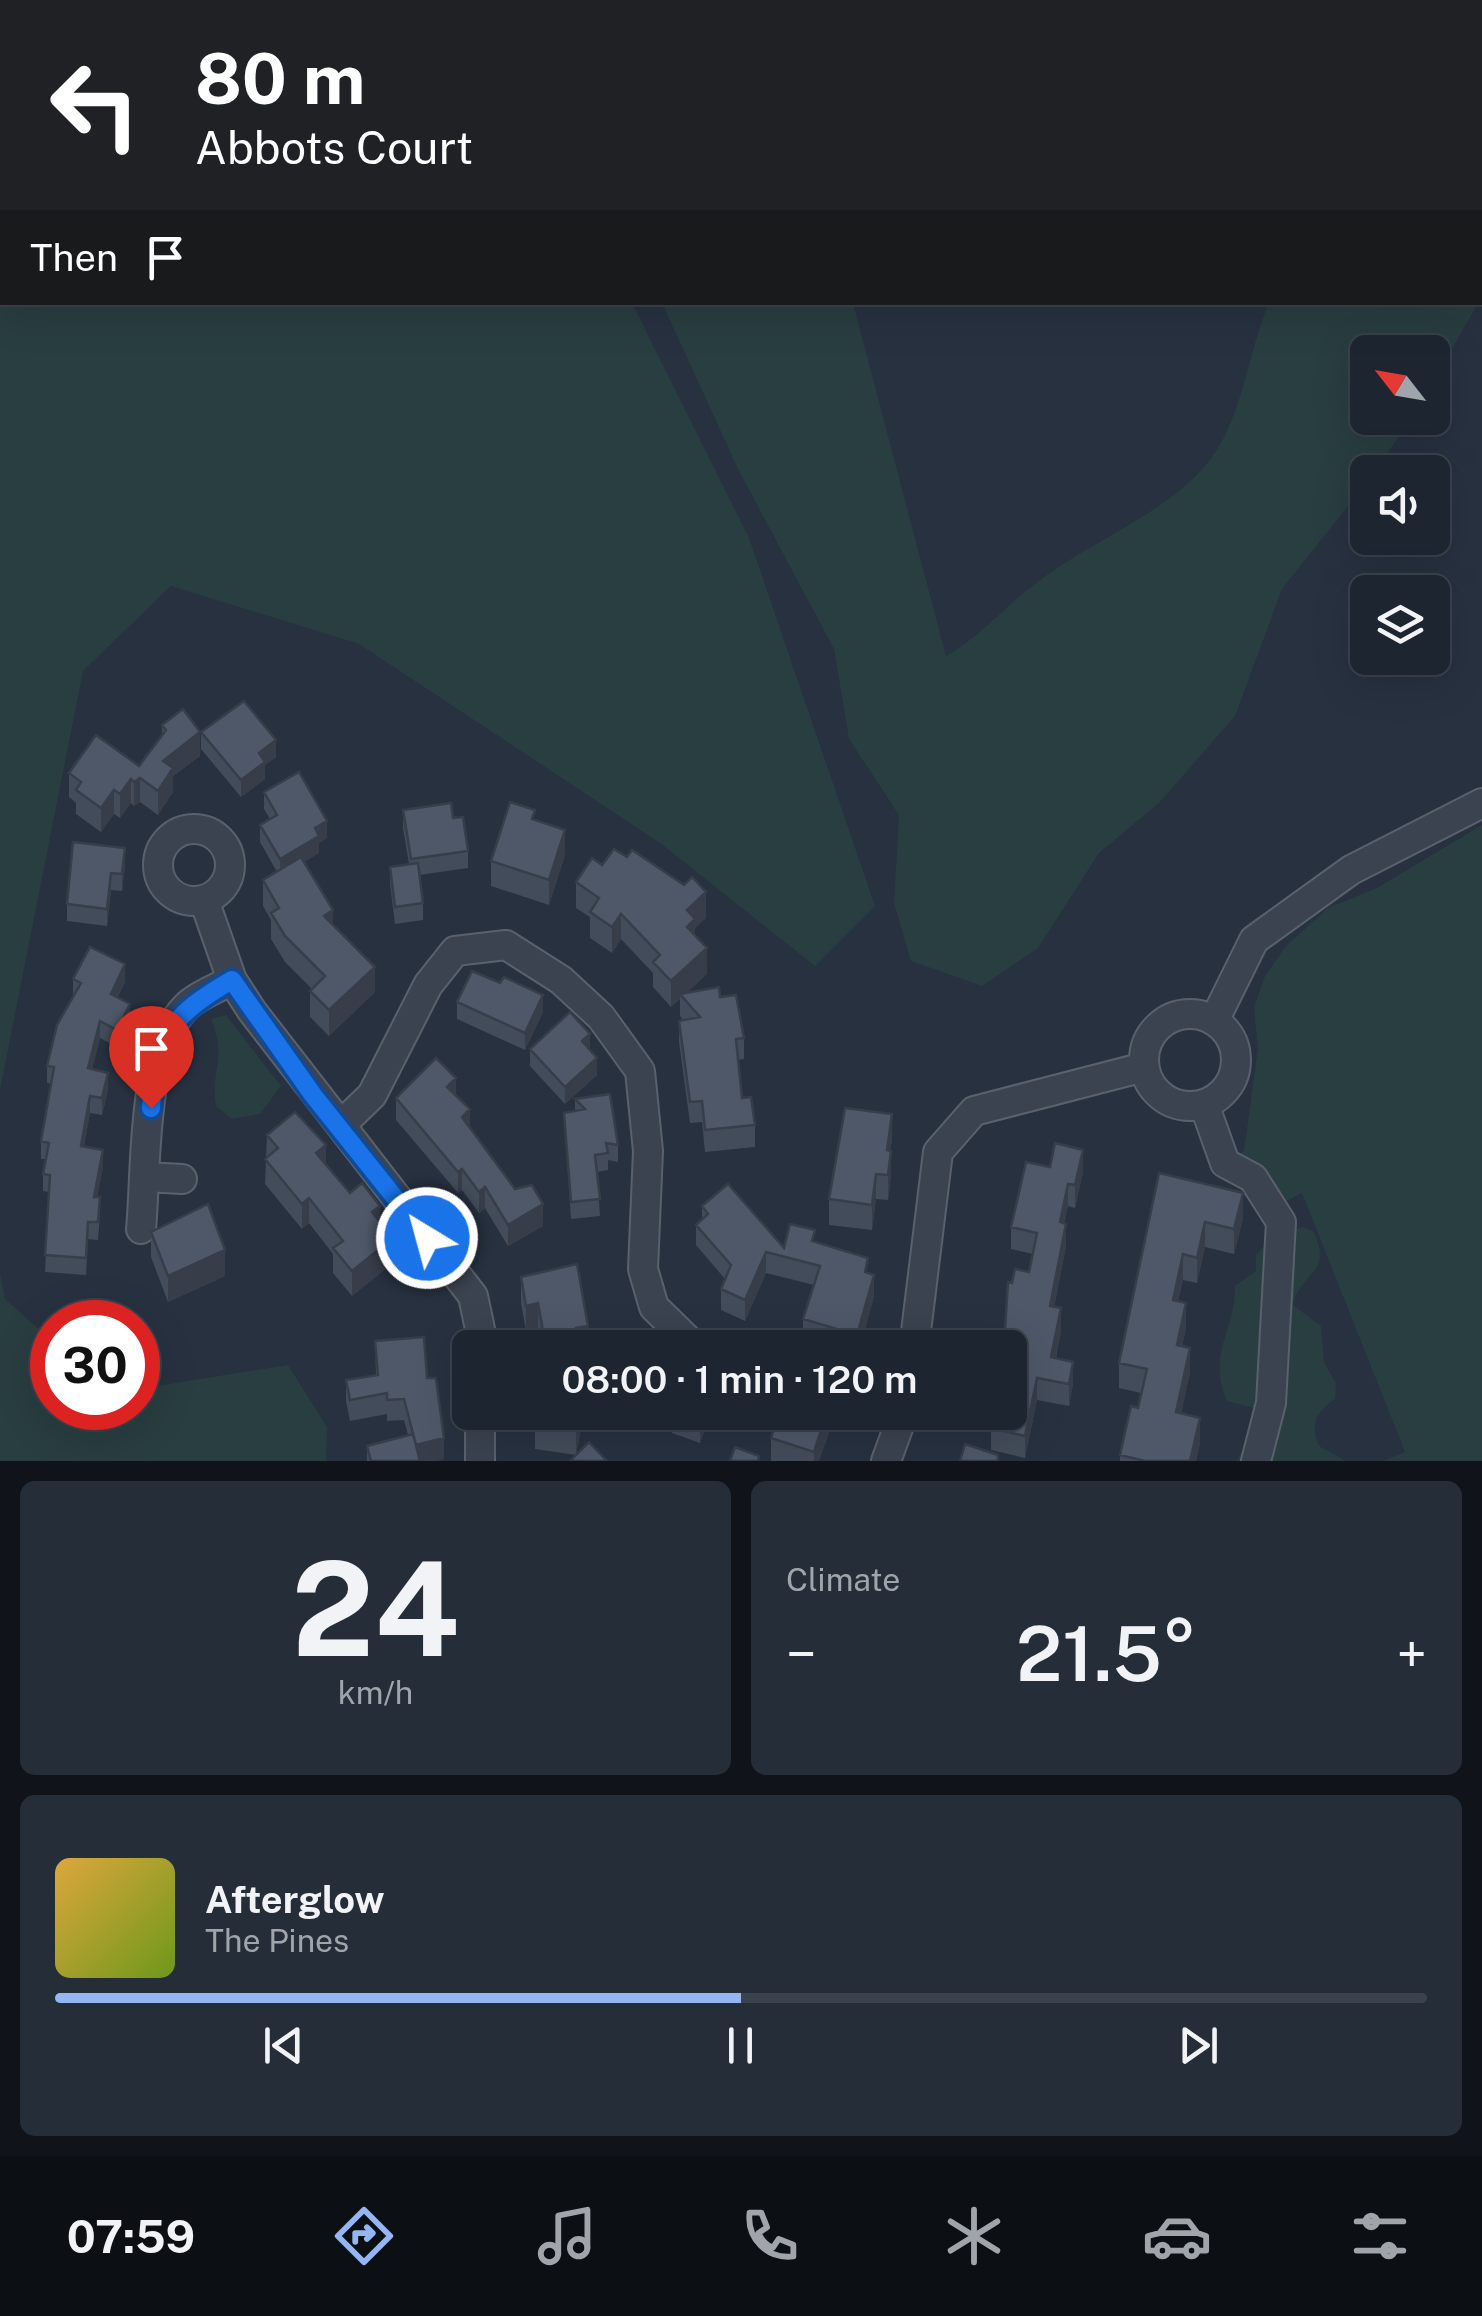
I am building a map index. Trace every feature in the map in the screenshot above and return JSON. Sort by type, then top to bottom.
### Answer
[{"type":"street","points":[[1214,1021],[1254,940],[1351,870],[1482,803]]},
{"type":"street","points":[[204,900],[232,980],[313,1095],[473,1296],[480,1330]]},
{"type":"street","points":[[341,1126],[372,1095],[428,985],[455,951],[506,945],[561,980],[601,1017],[640,1070],[648,1151],[643,1269],[654,1307],[678,1330]]},
{"type":"street","points":[[141,1229],[154,1074],[165,1039],[186,1007],[232,980]]},
{"type":"street","points":[[1180,1015],[1214,1021],[1229,1038],[1236,1062],[1222,1094],[1204,1104],[1180,1106],[1163,1098],[1151,1086],[1144,1067],[1150,1037],[1157,1028],[1180,1015]]},
{"type":"street","points":[[916,1330],[938,1152],[974,1111],[1144,1067]]},
{"type":"street","points":[[1204,1104],[1225,1163],[1254,1178],[1281,1222],[1271,1403],[1256,1461]]},
{"type":"street","points":[[146,1177],[182,1179]]},
{"type":"street","points":[[480,1430],[480,1461]]},
{"type":"street","points":[[886,1461],[897,1430]]},
{"type":"green space","points":[[0,305],[633,305],[749,538],[875,906],[815,966],[660,843],[359,644],[171,586],[83,671],[0,1090]]},
{"type":"green space","points":[[663,305],[854,305],[946,656],[1035,584],[1145,515],[1205,466],[1228,429],[1268,305],[1477,305],[1450,352],[1450,335],[1350,335],[1350,435],[1400,435],[1386,455],[1350,455],[1350,503],[1282,589],[1235,716],[1160,802],[1099,853],[1038,948],[982,986],[911,961],[894,903],[899,815],[849,739],[834,649],[739,471]]},
{"type":"green space","points":[[1482,825],[1482,1461],[1383,1461],[1405,1452],[1302,1193],[1279,1205],[1258,1200],[1230,1171],[1234,1158],[1244,1151],[1258,1048],[1254,1007],[1265,976],[1286,946],[1328,908],[1377,888]]},
{"type":"green space","points":[[226,1015],[281,1086],[260,1114],[232,1119],[216,1106],[218,1045],[211,1019]]},
{"type":"green space","points":[[1303,1227],[1313,1231],[1320,1256],[1293,1305],[1321,1326],[1324,1362],[1336,1383],[1335,1399],[1319,1414],[1315,1431],[1319,1446],[1346,1461],[1236,1461],[1255,1431],[1253,1408],[1227,1401],[1221,1385],[1221,1356],[1235,1286],[1256,1271],[1256,1255],[1275,1235]]},
{"type":"green space","points":[[0,1274],[5,1299],[30,1321],[30,1430],[160,1430],[160,1385],[288,1365],[327,1427],[326,1461],[0,1461]]},
{"type":"building","points":[[244,701],[276,740],[259,753],[265,762],[241,780],[201,732]]},
{"type":"building","points":[[183,709],[200,732],[163,761],[173,768],[158,791],[140,778],[134,782],[131,779],[120,794],[114,790],[101,808],[76,790],[81,782],[69,773],[96,735],[139,766],[166,730],[162,725]]},
{"type":"building","points":[[299,772],[327,821],[315,828],[319,836],[280,859],[260,825],[277,815],[264,792]]},
{"type":"building","points":[[510,802],[535,810],[532,819],[565,830],[549,880],[491,861]]},
{"type":"building","points":[[451,803],[453,818],[463,817],[468,851],[411,859],[403,810]]},
{"type":"building","points":[[73,842],[125,848],[122,874],[111,873],[107,909],[67,904]]},
{"type":"building","points":[[614,849],[627,857],[632,850],[684,885],[692,877],[706,892],[687,910],[695,919],[687,927],[707,948],[671,981],[653,962],[660,955],[621,914],[612,927],[590,912],[599,898],[576,882],[592,858],[602,865]]},
{"type":"building","points":[[301,857],[333,910],[324,916],[375,967],[329,1010],[310,991],[325,976],[285,936],[271,913],[279,908],[263,880]]},
{"type":"building","points":[[418,863],[423,903],[395,907],[390,867]]},
{"type":"building","points":[[90,947],[125,964],[111,994],[130,1004],[117,1030],[100,1021],[88,1068],[108,1073],[102,1098],[90,1096],[81,1146],[103,1150],[94,1197],[100,1197],[98,1222],[88,1222],[86,1258],[45,1255],[50,1175],[43,1174],[49,1143],[41,1141],[54,1067],[47,1066],[57,1025],[81,983],[73,979]]},
{"type":"building","points":[[472,971],[500,983],[504,977],[543,995],[525,1033],[457,1002]]},
{"type":"building","points":[[719,987],[720,997],[736,995],[744,1038],[736,1039],[742,1098],[751,1097],[755,1125],[705,1130],[702,1101],[690,1102],[679,1021],[700,1017],[680,994]]},
{"type":"building","points":[[570,1012],[590,1034],[582,1041],[597,1058],[565,1087],[530,1049]]},
{"type":"building","points":[[436,1058],[456,1078],[447,1087],[470,1109],[462,1117],[515,1189],[532,1185],[543,1204],[508,1225],[485,1187],[479,1192],[462,1169],[458,1172],[396,1098]]},
{"type":"building","points":[[610,1094],[618,1145],[606,1143],[608,1153],[595,1155],[600,1199],[571,1202],[564,1113],[585,1109],[575,1099]]},
{"type":"building","points":[[845,1108],[892,1114],[888,1175],[876,1174],[872,1205],[829,1199]]},
{"type":"building","points":[[295,1112],[326,1145],[316,1153],[350,1193],[362,1183],[380,1206],[372,1212],[393,1238],[352,1271],[333,1248],[343,1241],[309,1198],[302,1204],[265,1159],[278,1148],[267,1135]]},
{"type":"building","points":[[1055,1143],[1083,1150],[1075,1185],[1068,1184],[1060,1222],[1066,1224],[1050,1306],[1061,1308],[1051,1357],[1073,1362],[1069,1384],[1037,1378],[1027,1426],[1027,1330],[1005,1329],[1008,1282],[1012,1283],[1015,1269],[1029,1272],[1037,1233],[1011,1227],[1026,1162],[1050,1167]]},
{"type":"building","points":[[1159,1173],[1243,1193],[1234,1229],[1205,1222],[1197,1258],[1183,1254],[1173,1300],[1186,1303],[1177,1345],[1190,1348],[1176,1412],[1200,1418],[1190,1461],[1145,1461],[1120,1455],[1131,1406],[1138,1408],[1147,1369],[1119,1363]]},
{"type":"building","points":[[728,1184],[784,1248],[790,1224],[815,1230],[812,1241],[868,1258],[865,1272],[874,1275],[858,1330],[840,1330],[803,1319],[820,1266],[766,1252],[745,1300],[721,1289],[731,1265],[696,1225],[708,1214],[702,1206]]},
{"type":"building","points":[[208,1204],[225,1250],[168,1276],[151,1232]]},
{"type":"building","points":[[577,1264],[588,1326],[543,1330],[538,1303],[526,1306],[521,1277]]},
{"type":"building","points":[[424,1337],[427,1378],[436,1378],[444,1438],[416,1445],[404,1399],[387,1400],[387,1393],[350,1400],[346,1380],[378,1375],[375,1341]]},
{"type":"building","points":[[773,1430],[821,1430],[814,1452],[771,1438]]},
{"type":"building","points":[[1000,1430],[1026,1430],[1025,1436]]},
{"type":"building","points":[[413,1434],[420,1461],[371,1461],[367,1446]]},
{"type":"building","points":[[589,1442],[607,1461],[570,1461]]},
{"type":"building","points":[[965,1444],[998,1455],[998,1461],[960,1461]]},
{"type":"building","points":[[735,1447],[759,1456],[758,1461],[730,1461]]},
{"type":"route","points":[[151,1108],[154,1074],[165,1039],[186,1007],[232,980],[313,1095],[427,1238]]}]
